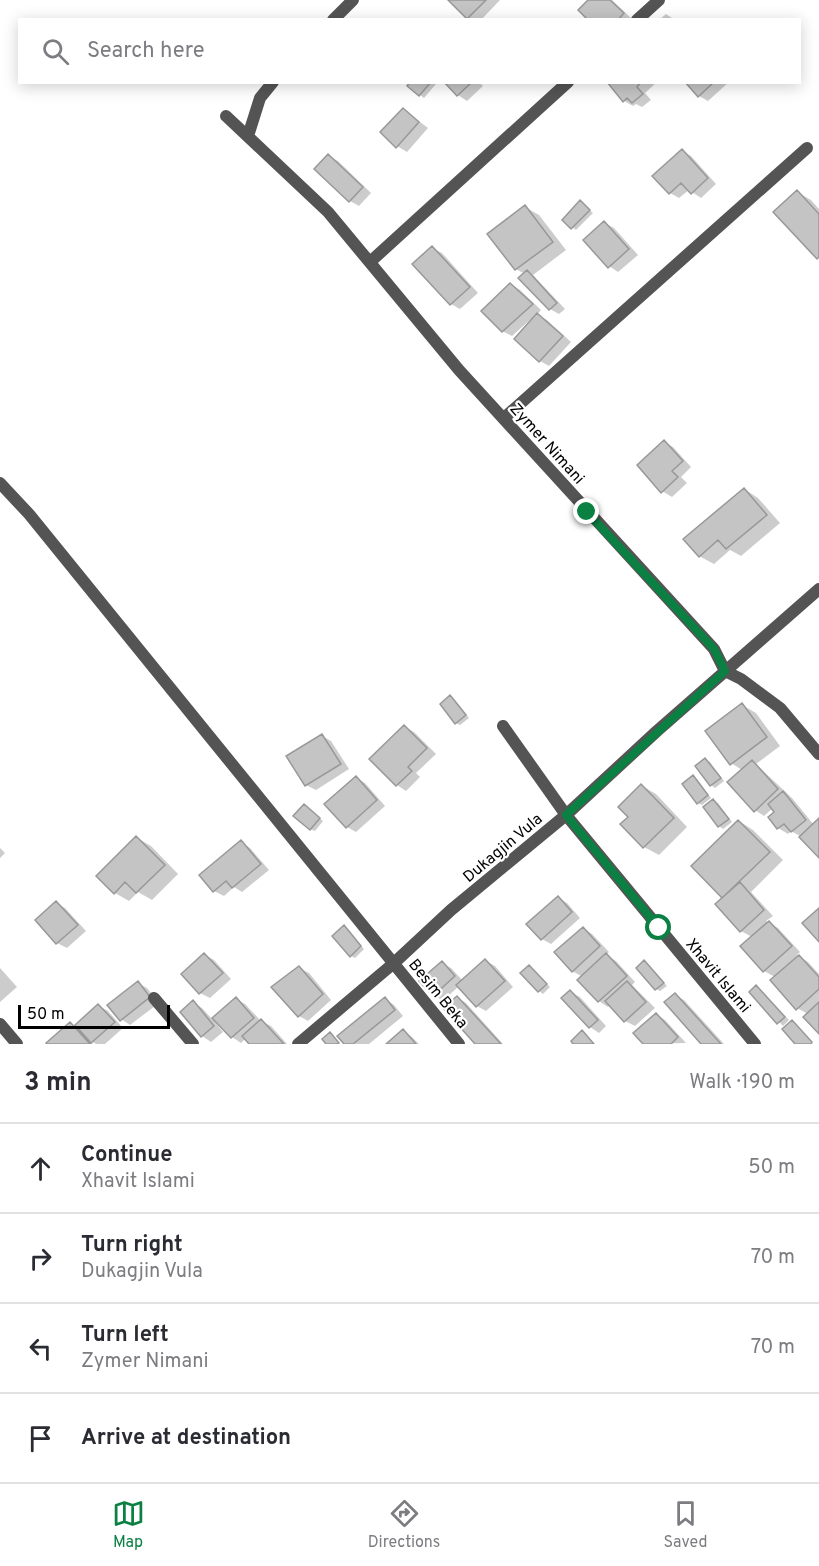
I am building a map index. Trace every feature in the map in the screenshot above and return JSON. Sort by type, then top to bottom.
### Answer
[{"type":"street","points":[[335,18],[353,0]]},
{"type":"street","points":[[639,18],[658,0]]},
{"type":"street","points":[[248,136],[260,98],[271,84]]},
{"type":"street","points":[[370,262],[566,84]]},
{"type":"street","name":"Zymer Nimani","points":[[226,116],[328,212],[459,370],[714,649],[725,671],[741,679],[780,708],[819,754]]},
{"type":"street","points":[[504,418],[807,148]]},
{"type":"street","name":"Besim Beka","points":[[0,483],[29,514],[459,1044]]},
{"type":"street","points":[[725,671],[819,589]]},
{"type":"street","name":"Dukagjin Vula","points":[[298,1044],[394,963],[451,910],[566,815],[725,671]]},
{"type":"street","name":"Xhavit Islami","points":[[503,726],[566,815],[755,1044]]},
{"type":"street","points":[[154,998],[193,1044]]},
{"type":"street","points":[[0,1024],[17,1044]]},
{"type":"building","points":[[448,0],[486,0],[468,18]]},
{"type":"building","points":[[588,0],[610,0],[624,13],[620,18],[586,18],[578,10]]},
{"type":"building","points":[[408,84],[429,84],[419,96],[407,86]]},
{"type":"building","points":[[446,84],[470,84],[457,96]]},
{"type":"building","points":[[609,84],[639,84],[637,87],[643,94],[632,103],[627,98],[623,102]]},
{"type":"building","points":[[687,84],[712,84],[698,97]]},
{"type":"building","points":[[403,108],[419,122],[396,148],[380,132]]},
{"type":"building","points":[[682,149],[708,178],[691,194],[681,183],[669,194],[652,176]]},
{"type":"building","points":[[328,154],[363,187],[349,202],[314,169]]},
{"type":"building","points":[[797,190],[819,214],[819,257],[817,259],[773,212]]},
{"type":"building","points":[[580,200],[590,210],[571,229],[562,220]]},
{"type":"building","points":[[525,205],[553,242],[515,270],[487,234]]},
{"type":"building","points":[[604,221],[629,249],[608,268],[583,240]]},
{"type":"building","points":[[432,246],[470,287],[450,305],[412,264]]},
{"type":"building","points":[[527,270],[557,303],[549,310],[518,278]]},
{"type":"building","points":[[510,283],[533,304],[502,332],[481,311]]},
{"type":"building","points":[[537,313],[563,336],[539,362],[514,339]]},
{"type":"building","points":[[664,440],[683,461],[672,471],[678,477],[661,493],[637,465]]},
{"type":"building","points":[[744,488],[767,515],[726,549],[718,540],[699,557],[683,539]]},
{"type":"building","points":[[450,695],[466,715],[455,724],[440,704]]},
{"type":"building","points":[[742,703],[767,737],[730,765],[705,731]]},
{"type":"building","points":[[404,725],[427,748],[408,767],[412,771],[396,786],[369,759]]},
{"type":"building","points":[[322,734],[341,764],[305,786],[286,756]]},
{"type":"building","points":[[705,758],[721,778],[710,786],[695,766]]},
{"type":"building","points":[[752,760],[778,789],[754,812],[727,782]]},
{"type":"building","points":[[693,775],[708,795],[697,804],[682,784]]},
{"type":"building","points":[[356,776],[377,800],[346,828],[324,804]]},
{"type":"building","points":[[641,784],[674,818],[643,848],[620,824],[628,817],[618,807]]},
{"type":"building","points":[[783,791],[806,820],[791,832],[784,824],[777,829],[768,817],[774,812],[768,804]]},
{"type":"building","points":[[713,799],[729,819],[718,827],[703,807]]},
{"type":"building","points":[[304,804],[320,818],[310,830],[293,816]]},
{"type":"building","points":[[819,818],[819,858],[799,837]]},
{"type":"building","points":[[738,820],[770,852],[722,898],[691,866]]},
{"type":"building","points":[[136,836],[165,865],[136,893],[125,882],[114,894],[96,876]]},
{"type":"building","points":[[241,840],[261,864],[232,888],[226,881],[213,892],[199,875]]},
{"type":"building","points":[[740,882],[764,910],[740,932],[715,904]]},
{"type":"building","points":[[558,896],[572,912],[541,940],[526,924]]},
{"type":"building","points":[[56,901],[78,925],[56,944],[35,920]]},
{"type":"building","points":[[819,908],[819,942],[802,923]]},
{"type":"building","points":[[769,921],[792,946],[763,972],[740,946]]},
{"type":"building","points":[[344,925],[361,946],[350,957],[332,936]]},
{"type":"building","points":[[583,927],[600,946],[572,972],[554,952]]},
{"type":"building","points":[[204,953],[223,973],[199,994],[181,974]]},
{"type":"building","points":[[606,953],[627,976],[598,1002],[577,980]]},
{"type":"building","points":[[799,955],[819,977],[819,989],[796,1010],[770,980]]},
{"type":"building","points":[[485,959],[505,981],[476,1007],[456,985]]},
{"type":"building","points":[[644,960],[664,983],[655,990],[636,968]]},
{"type":"building","points":[[442,961],[455,976],[433,996],[419,981]]},
{"type":"building","points":[[529,965],[547,984],[538,992],[520,973]]},
{"type":"building","points":[[299,966],[323,994],[298,1017],[271,987]]},
{"type":"building","points":[[138,981],[150,997],[120,1021],[107,1005]]},
{"type":"building","points":[[627,981],[646,1002],[624,1022],[605,1001]]},
{"type":"building","points":[[756,985],[785,1017],[777,1024],[749,992]]},
{"type":"building","points":[[570,990],[598,1020],[589,1028],[561,998]]},
{"type":"building","points":[[675,993],[721,1044],[701,1044],[664,1002]]},
{"type":"building","points":[[457,996],[501,1044],[475,1044],[443,1008]]},
{"type":"building","points":[[236,997],[254,1018],[231,1038],[212,1018]]},
{"type":"building","points":[[385,997],[395,1010],[353,1044],[344,1044],[337,1036]]},
{"type":"building","points":[[193,1000],[214,1026],[201,1037],[180,1012]]},
{"type":"building","points":[[819,1002],[819,1034],[803,1017]]},
{"type":"building","points":[[98,1004],[115,1022],[91,1043],[75,1025]]},
{"type":"building","points":[[656,1013],[678,1037],[671,1044],[643,1044],[633,1033]]},
{"type":"building","points":[[261,1019],[284,1044],[249,1044],[242,1036]]},
{"type":"building","points":[[792,1020],[812,1042],[811,1044],[795,1044],[782,1029]]},
{"type":"building","points":[[70,1022],[90,1044],[46,1043]]},
{"type":"building","points":[[403,1029],[416,1044],[386,1044]]},
{"type":"building","points":[[582,1030],[594,1044],[573,1044],[571,1041]]},
{"type":"building","points":[[330,1032],[339,1043],[326,1044],[322,1039]]},
{"type":"route","points":[[587,512],[714,649],[725,671],[566,815],[659,928]]}]
